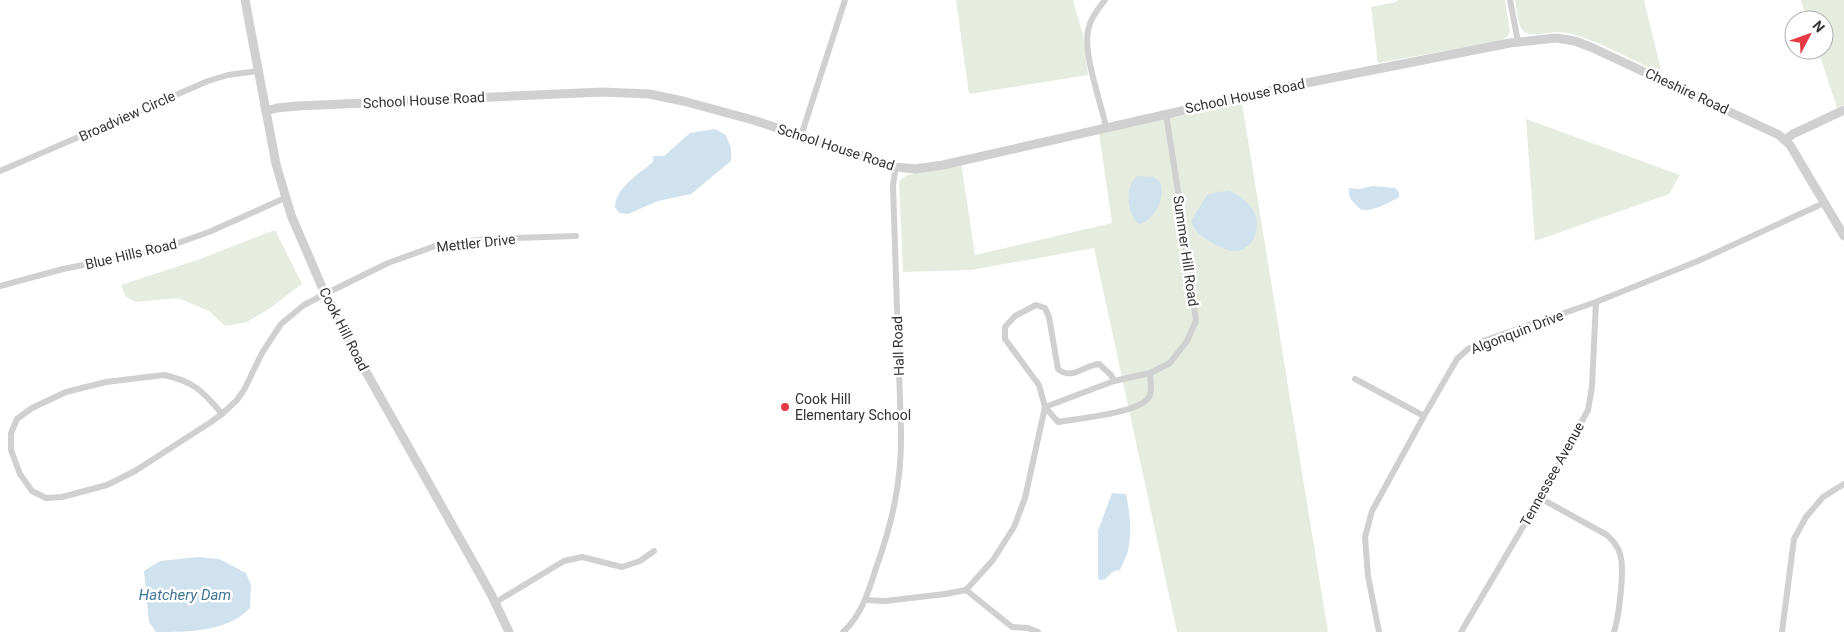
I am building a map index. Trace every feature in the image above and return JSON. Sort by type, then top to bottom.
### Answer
[{"type":"street","name":"Cook Hill Road","points":[[245,0],[276,164],[285,198],[325,294],[358,358],[496,602],[509,632]]},
{"type":"street","points":[[801,136],[844,0]]},
{"type":"street","points":[[1105,0],[1095,13],[1088,30],[1087,49],[1106,127]]},
{"type":"street","points":[[1510,0],[1518,42]]},
{"type":"street","name":"Cheshire Road","points":[[1518,42],[1556,38],[1576,41],[1773,131],[1786,140],[1844,236]]},
{"type":"street","name":"School House Road","points":[[266,111],[277,108],[332,104],[622,92],[649,94],[753,120],[896,167],[915,169],[943,165],[1352,73],[1518,42]]},
{"type":"street","name":"Broadview Circle","points":[[0,171],[208,81],[228,75],[258,71]]},
{"type":"street","points":[[1786,140],[1793,134],[1844,110]]},
{"type":"street","name":"Summer Hill Road","points":[[1046,407],[1114,381],[1150,373],[1170,362],[1187,341],[1196,321],[1166,114]]},
{"type":"street","name":"Hall Road","points":[[846,631],[858,615],[865,600],[894,514],[901,468],[893,186],[896,167]]},
{"type":"street","name":"Blue Hills Road","points":[[0,286],[63,269],[166,248],[209,232],[285,198]]},
{"type":"street","name":"Algonquin Drive","points":[[1379,632],[1368,576],[1365,537],[1372,511],[1457,359],[1468,349],[1486,340],[1596,302],[1698,261],[1824,203]]},
{"type":"street","name":"Mettler Drive","points":[[222,414],[208,398],[193,385],[182,379],[164,375],[106,382],[66,392],[32,408],[17,419],[11,433],[11,450],[20,474],[32,491],[46,498],[62,497],[107,485],[135,471],[222,414],[237,400],[244,390],[262,353],[281,324],[304,305],[388,264],[438,245],[487,239],[576,236]]},
{"type":"street","name":"Tennessee Avenue","points":[[1462,632],[1540,498],[1588,410],[1592,387],[1596,302]]},
{"type":"street","points":[[1114,381],[1099,364],[1091,364],[1072,374],[1064,374],[1058,369],[1045,308],[1036,305],[1015,316],[1005,326],[1005,339],[1038,385],[1046,407],[1058,422],[1100,417],[1140,404],[1149,398],[1151,390],[1150,373]]},
{"type":"street","points":[[1355,379],[1424,416]]},
{"type":"street","points":[[865,600],[885,601],[966,590],[993,560],[1014,527],[1025,498],[1046,407]]},
{"type":"street","points":[[1782,632],[1794,539],[1806,517],[1823,497],[1844,484]]},
{"type":"street","points":[[1540,498],[1607,535],[1616,544],[1621,555],[1622,568],[1614,632]]},
{"type":"street","points":[[496,602],[564,561],[582,557],[622,567],[640,561],[654,551]]},
{"type":"street","points":[[966,590],[1012,629],[1028,628],[1038,632]]},
{"type":"shaded area","points":[[956,0],[1073,0],[1083,35],[1088,75],[969,94]]},
{"type":"shaded area","points":[[1398,0],[1505,0],[1510,32],[1507,37],[1500,41],[1378,63],[1371,7]]},
{"type":"shaded area","points":[[1515,0],[1644,0],[1662,74],[1611,49],[1570,34],[1555,32],[1529,34],[1525,32],[1520,26]]},
{"type":"shaded area","points":[[1801,0],[1844,0],[1844,105],[1837,108],[1821,60],[1834,60],[1834,10],[1804,10]]},
{"type":"shaded area","points":[[1242,103],[1328,632],[1177,632],[1094,248],[971,270],[903,272],[899,181],[907,175],[961,163],[975,255],[1112,223],[1099,133]]},
{"type":"shaded area","points":[[1526,119],[1680,175],[1669,194],[1535,241]]},
{"type":"shaded area","points":[[275,230],[302,284],[269,309],[247,322],[225,326],[209,311],[178,298],[136,302],[125,296],[121,285],[200,259]]},
{"type":"water","points":[[715,129],[726,135],[731,148],[731,161],[691,194],[658,201],[628,214],[619,213],[615,207],[619,193],[653,162],[653,156],[664,156],[690,133]]},
{"type":"water","points":[[1138,176],[1153,177],[1160,182],[1162,194],[1154,213],[1145,222],[1139,224],[1131,213],[1128,199],[1130,185]]},
{"type":"water","points":[[1373,186],[1395,188],[1399,192],[1399,197],[1387,204],[1368,210],[1358,207],[1350,198],[1349,188],[1359,189]]},
{"type":"water","points":[[1229,191],[1248,203],[1257,220],[1256,232],[1251,243],[1241,250],[1234,251],[1205,239],[1192,225],[1191,221],[1207,195]]},
{"type":"water","points":[[1112,493],[1126,494],[1130,522],[1129,544],[1120,570],[1114,571],[1101,580],[1098,579],[1098,531]]},
{"type":"water","name":"Hatchery Dam","points":[[198,557],[219,559],[246,573],[251,585],[250,608],[241,616],[219,626],[194,631],[156,632],[149,622],[144,571],[160,561]]},
{"type":"place","name":"Cook Hill Elementary School","points":[[785,407]]}]
